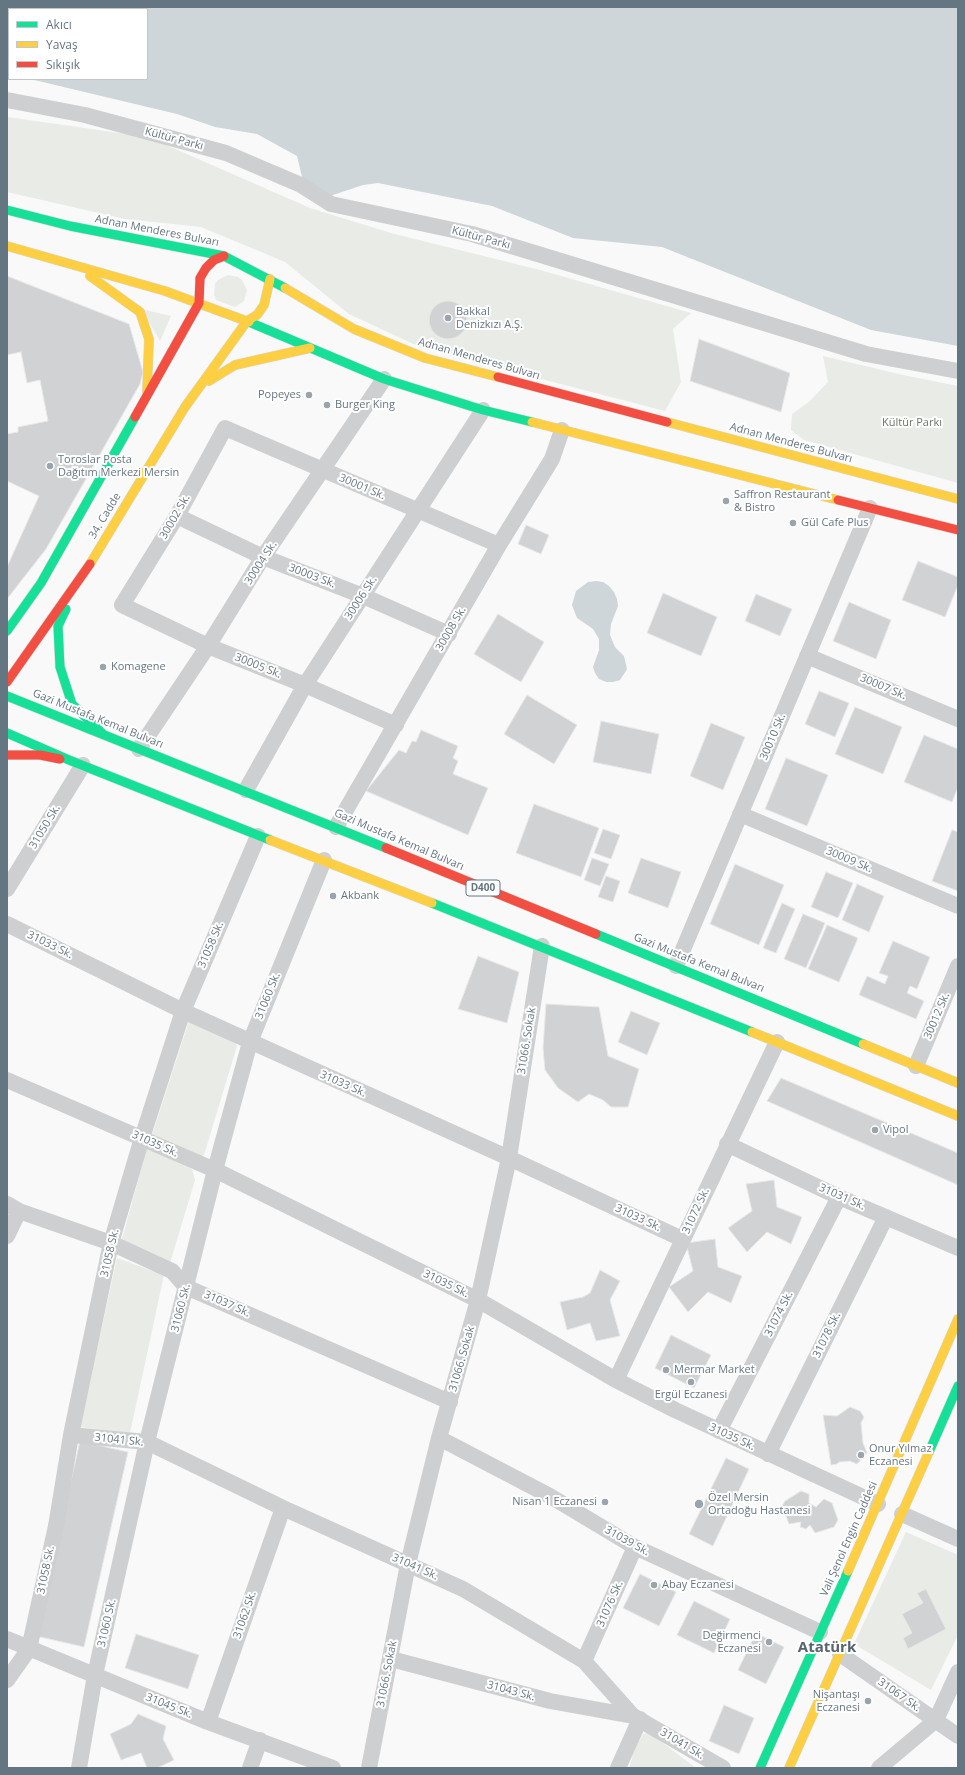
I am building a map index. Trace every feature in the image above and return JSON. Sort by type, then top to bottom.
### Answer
[{"type":"main road","name":"Adnan Menderes Bulvarı","points":[[7,210],[70,226],[224,256],[270,279],[354,329],[425,358],[958,499]]},
{"type":"main road","points":[[7,246],[165,291],[248,321],[384,379],[484,410],[958,530]]},
{"type":"main road","points":[[199,303],[200,278],[206,268],[214,260],[224,256]]},
{"type":"main road","points":[[78,267],[140,312],[149,339],[147,396]]},
{"type":"main road","points":[[248,321],[257,314],[264,305],[270,279]]},
{"type":"main road","name":"34. Cadde","points":[[7,631],[41,584],[199,303]]},
{"type":"main road","name":"34. Cadde","points":[[7,682],[81,579],[185,407],[248,321]]},
{"type":"main road","points":[[185,407],[209,382],[235,365],[310,348]]},
{"type":"main road","points":[[81,579],[58,626],[60,667],[72,704],[104,734]]},
{"type":"main road","points":[[13,605],[41,584]]},
{"type":"main road","name":"Gazi Mustafa Kemal Bulvarı","points":[[7,696],[246,790],[958,1083]]},
{"type":"main road","points":[[7,733],[76,763],[258,836],[324,860],[542,946],[958,1116]]},
{"type":"main road","points":[[7,755],[40,755],[76,763]]},
{"type":"main road","name":"Vali Şenol Engin Caddesi","points":[[760,1768],[878,1504],[958,1319]]},
{"type":"main road","points":[[789,1768],[958,1386]]},
{"type":"street","name":"Kültür Parkı","points":[[7,100],[85,115],[226,153],[300,185],[331,204],[472,234],[866,354],[958,371]]},
{"type":"street","name":"30004 Sk.","points":[[139,748],[208,646],[263,557],[384,379]]},
{"type":"street","name":"30006 Sk.","points":[[246,790],[305,685],[417,510],[484,410]]},
{"type":"street","name":"30001 Sk.","points":[[225,428],[499,545]]},
{"type":"street","name":"30002 Sk.","points":[[122,605],[176,516],[225,428]]},
{"type":"street","name":"30008 Sk.","points":[[336,827],[499,545],[552,459],[562,430]]},
{"type":"street","name":"30010 Sk.","points":[[676,966],[870,508]]},
{"type":"street","name":"30003 Sk.","points":[[176,516],[263,557],[363,596],[448,634]]},
{"type":"street","name":"30005 Sk.","points":[[122,605],[208,646],[305,685],[396,725]]},
{"type":"street","name":"30007 Sk.","points":[[807,656],[958,719]]},
{"type":"street","name":"31050 Sk.","points":[[7,889],[76,763]]},
{"type":"street","name":"30009 Sk.","points":[[740,814],[958,906]]},
{"type":"street","name":"31058 Sk.","points":[[7,1680],[30,1649],[56,1526],[71,1434],[111,1243],[142,1138],[183,1011],[258,836]]},
{"type":"street","name":"31060 Sk.","points":[[79,1768],[95,1675],[148,1442],[215,1170],[250,1042],[324,860]]},
{"type":"street","name":"31033 Sk.","points":[[7,924],[183,1011],[509,1158],[682,1239]]},
{"type":"street","name":"31066. Sokak","points":[[369,1768],[408,1564],[439,1438],[478,1300],[509,1158],[542,946]]},
{"type":"street","name":"30012 Sk.","points":[[916,1066],[958,966]]},
{"type":"street","name":"31072 Sk.","points":[[616,1380],[727,1144],[777,1042]]},
{"type":"street","name":"31035 Sk.","points":[[7,1080],[215,1170],[478,1300],[616,1380],[719,1431],[878,1504]]},
{"type":"street","name":"31031 Sk.","points":[[727,1144],[839,1196],[958,1248]]},
{"type":"street","name":"31074 Sk.","points":[[719,1431],[839,1196]]},
{"type":"street","name":"31037 Sk.","points":[[10,1206],[111,1243],[172,1270],[186,1286],[450,1402]]},
{"type":"street","points":[[7,1236],[10,1206]]},
{"type":"street","name":"31078 Sk.","points":[[768,1454],[886,1217]]},
{"type":"street","name":"31041 Sk.","points":[[71,1434],[148,1442],[282,1508],[464,1589],[584,1661],[636,1717],[723,1768]]},
{"type":"street","name":"31039 Sk.","points":[[439,1438],[550,1496],[635,1547],[820,1632]]},
{"type":"street","name":"31062 Sk.","points":[[208,1722],[282,1508]]},
{"type":"street","points":[[902,1514],[958,1539]]},
{"type":"street","name":"31076 Sk.","points":[[584,1661],[635,1547]]},
{"type":"street","name":"31045 Sk.","points":[[7,1639],[208,1722],[333,1768]]},
{"type":"street","name":"31067 Sk.","points":[[840,1654],[958,1736]]},
{"type":"street","name":"31043 Sk.","points":[[391,1659],[550,1701],[636,1717]]},
{"type":"street","points":[[879,1768],[936,1720],[958,1672]]},
{"type":"street","points":[[618,1768],[636,1717]]},
{"type":"street","points":[[250,1768],[260,1740]]},
{"type":"green space","points":[[7,117],[148,137],[310,208],[391,233],[540,270],[691,313],[673,329],[681,382],[665,411],[422,348],[349,314],[285,262],[201,227],[125,219],[7,192]]},
{"type":"green space","points":[[228,275],[238,277],[242,280],[247,290],[244,301],[235,307],[216,300],[214,295],[215,284],[218,280]]},
{"type":"green space","points":[[141,309],[171,316],[160,341]]},
{"type":"green space","name":"Kültür Parkı","points":[[823,356],[958,386],[958,483],[804,440],[791,430],[792,414],[810,401],[828,382]]},
{"type":"green space","points":[[189,1021],[232,1039],[237,1046],[204,1155],[200,1157],[152,1135]]},
{"type":"green space","points":[[147,1148],[192,1169],[195,1180],[170,1263],[121,1243]]},
{"type":"green space","points":[[117,1258],[164,1275],[130,1433],[80,1427]]},
{"type":"green space","points":[[906,1532],[958,1555],[958,1635],[931,1690],[854,1644]]},
{"type":"green space","points":[[650,1733],[696,1768],[629,1768],[635,1748],[643,1734]]},
{"type":"shaded area","points":[[7,7],[958,7],[958,346],[871,330],[662,247],[573,238],[492,206],[378,183],[363,185],[330,196],[303,181],[297,156],[257,134],[215,127],[177,114],[34,80],[148,80],[148,8],[8,8],[7,75]]},
{"type":"shaded area","points":[[588,582],[603,582],[609,586],[617,599],[618,606],[611,624],[610,635],[615,647],[624,656],[627,669],[620,680],[613,682],[606,682],[599,679],[595,673],[593,667],[599,650],[599,639],[593,629],[577,618],[572,605],[576,591]]},
{"type":"building","name":"Toroslar Posta Dağıtım Merkezi Mersin","points":[[7,276],[129,324],[143,372],[140,384],[46,549],[7,599]]},
{"type":"building","name":"Bakkal Denizkızı A.Ş.","points":[[448,301],[461,307],[467,320],[461,333],[448,339],[435,333],[429,320],[435,307]]},
{"type":"building","points":[[699,339],[790,373],[781,412],[690,381]]},
{"type":"building","points":[[21,352],[27,383],[40,380],[48,421],[18,427],[18,432],[7,434],[7,355]]},
{"type":"building","name":"Toroslar Posta Dağıtım Merkezi Mersin","points":[[7,481],[39,496],[7,567]]},
{"type":"building","points":[[526,525],[549,535],[541,554],[518,544]]},
{"type":"building","points":[[918,561],[958,577],[958,585],[945,617],[902,600]]},
{"type":"building","points":[[663,593],[717,617],[701,656],[647,633]]},
{"type":"building","points":[[756,594],[792,609],[780,636],[745,621]]},
{"type":"building","points":[[849,602],[891,620],[876,659],[833,641]]},
{"type":"building","points":[[498,614],[544,642],[521,682],[474,654]]},
{"type":"building","points":[[819,691],[849,703],[835,737],[805,724]]},
{"type":"building","points":[[527,695],[577,725],[554,764],[504,734]]},
{"type":"building","points":[[855,707],[902,727],[883,774],[835,754]]},
{"type":"building","points":[[601,721],[659,734],[651,774],[593,762]]},
{"type":"building","points":[[711,723],[745,737],[723,790],[690,776]]},
{"type":"building","points":[[421,730],[458,746],[453,758],[458,761],[453,774],[488,788],[468,835],[366,791],[399,750],[406,753],[412,741],[416,742]]},
{"type":"building","points":[[924,735],[958,749],[958,787],[952,802],[904,782]]},
{"type":"building","points":[[786,758],[828,775],[807,826],[765,809]]},
{"type":"building","points":[[534,804],[599,828],[581,877],[516,853]]},
{"type":"building","points":[[603,829],[620,835],[611,859],[594,853]]},
{"type":"building","points":[[952,830],[958,832],[958,891],[932,881]]},
{"type":"building","points":[[592,858],[609,864],[600,886],[584,880]]},
{"type":"building","points":[[641,858],[681,872],[668,908],[628,893]]},
{"type":"building","points":[[735,864],[784,885],[759,945],[710,924]]},
{"type":"building","points":[[826,872],[853,883],[838,918],[811,907]]},
{"type":"building","points":[[606,876],[620,881],[613,902],[598,897]]},
{"type":"building","points":[[857,884],[884,896],[869,932],[842,920]]},
{"type":"building","points":[[782,903],[795,909],[776,953],[763,948]]},
{"type":"building","points":[[803,914],[825,923],[806,968],[784,959]]},
{"type":"building","points":[[827,925],[858,938],[839,982],[808,969]]},
{"type":"building","points":[[893,941],[930,957],[917,989],[910,986],[907,993],[924,1001],[916,1019],[859,995],[867,976],[885,984],[888,976],[879,973]]},
{"type":"building","points":[[478,956],[519,972],[507,1023],[458,1009]]},
{"type":"building","points":[[546,1004],[599,1007],[608,1056],[639,1069],[628,1107],[611,1107],[603,1100],[589,1094],[578,1102],[558,1088],[545,1070],[543,1048]]},
{"type":"building","points":[[631,1011],[660,1023],[647,1055],[618,1042]]},
{"type":"building","points":[[781,1078],[958,1153],[958,1185],[767,1101]]},
{"type":"building","points":[[774,1180],[777,1207],[802,1217],[791,1244],[767,1232],[747,1252],[728,1228],[752,1211],[746,1184]]},
{"type":"building","points":[[715,1239],[718,1267],[742,1276],[731,1303],[708,1292],[688,1312],[669,1287],[693,1271],[686,1243]]},
{"type":"building","points":[[600,1270],[620,1281],[610,1300],[620,1336],[596,1341],[590,1323],[567,1330],[560,1302],[583,1297],[590,1293]]},
{"type":"building","points":[[671,1335],[711,1355],[694,1388],[655,1368]]},
{"type":"building","points":[[850,1407],[860,1411],[864,1417],[861,1423],[863,1443],[867,1453],[857,1464],[850,1461],[839,1462],[831,1465],[823,1415],[837,1416]]},
{"type":"building","points":[[80,1441],[128,1452],[84,1647],[36,1636]]},
{"type":"building","points":[[726,1458],[749,1469],[713,1546],[689,1534]]},
{"type":"building","points":[[801,1491],[809,1494],[809,1503],[816,1507],[824,1499],[832,1503],[838,1520],[834,1527],[815,1533],[810,1525],[806,1529],[800,1527],[801,1522],[789,1524],[782,1506],[785,1501]]},
{"type":"building","points":[[640,1574],[676,1592],[659,1626],[623,1608]]},
{"type":"building","points":[[926,1589],[946,1629],[908,1649],[903,1638],[912,1633],[902,1614],[923,1603],[917,1593]]},
{"type":"building","points":[[694,1601],[730,1619],[714,1653],[677,1635]]},
{"type":"building","points":[[756,1633],[784,1647],[766,1684],[738,1670]]},
{"type":"building","points":[[136,1634],[199,1655],[188,1689],[125,1668]]},
{"type":"building","points":[[724,1705],[754,1718],[739,1754],[709,1741]]},
{"type":"building","points":[[138,1714],[166,1726],[163,1739],[174,1760],[157,1768],[147,1768],[141,1753],[121,1760],[110,1734],[131,1724]]},
{"type":"traffic: fast","points":[[7,210],[70,226],[224,256],[285,288]]},
{"type":"traffic: fast","points":[[249,322],[384,379],[483,410],[532,422]]},
{"type":"traffic: fast","points":[[7,631],[41,583],[135,417]]},
{"type":"traffic: fast","points":[[66,609],[58,626],[60,667],[72,704],[104,735]]},
{"type":"traffic: fast","points":[[7,696],[386,848]]},
{"type":"traffic: fast","points":[[7,733],[69,760],[270,840]]},
{"type":"traffic: fast","points":[[432,903],[752,1032]]},
{"type":"traffic: fast","points":[[596,934],[863,1044]]},
{"type":"traffic: fast","points":[[929,1452],[958,1386]]},
{"type":"traffic: fast","points":[[760,1768],[848,1571]]},
{"type":"traffic: slow","points":[[7,246],[165,291],[249,322]]},
{"type":"traffic: slow","points":[[90,276],[140,312],[149,339],[147,392]]},
{"type":"traffic: slow","points":[[90,564],[185,407],[247,321],[257,315],[264,305],[270,279]]},
{"type":"traffic: slow","points":[[285,288],[354,329],[425,358],[498,377]]},
{"type":"traffic: slow","points":[[209,381],[235,365],[310,348]]},
{"type":"traffic: slow","points":[[532,422],[838,500]]},
{"type":"traffic: slow","points":[[667,422],[958,499]]},
{"type":"traffic: slow","points":[[270,840],[432,903]]},
{"type":"traffic: slow","points":[[752,1032],[958,1116]]},
{"type":"traffic: slow","points":[[863,1044],[958,1083]]},
{"type":"traffic: slow","points":[[848,1571],[958,1319]]},
{"type":"traffic: slow","points":[[789,1768],[929,1452]]},
{"type":"traffic: jam","points":[[135,417],[199,303],[200,278],[206,268],[214,260],[224,256]]},
{"type":"traffic: jam","points":[[498,377],[667,422]]},
{"type":"traffic: jam","points":[[838,500],[958,530]]},
{"type":"traffic: jam","points":[[7,682],[90,564]]},
{"type":"traffic: jam","points":[[7,755],[40,755],[60,759]]},
{"type":"traffic: jam","points":[[386,848],[596,934]]},
{"type":"place","name":"Bakkal Denizkızı A.Ş.","points":[[448,318]]},
{"type":"place","name":"Popeyes","points":[[309,395]]},
{"type":"place","name":"Burger King","points":[[327,405]]},
{"type":"place","name":"Toroslar Posta Dağıtım Merkezi Mersin","points":[[50,466]]},
{"type":"place","name":"Saffron Restaurant & Bistro","points":[[726,501]]},
{"type":"place","name":"Gül Cafe Plus","points":[[793,523]]},
{"type":"place","name":"Komagene","points":[[103,667]]},
{"type":"place","name":"Akbank","points":[[333,896]]},
{"type":"place","name":"Vipol","points":[[875,1130]]},
{"type":"place","name":"Mermar Market","points":[[666,1370]]},
{"type":"place","name":"Ergül Eczanesi","points":[[691,1382]]},
{"type":"place","name":"Onur Yılmaz Eczanesi","points":[[861,1455]]},
{"type":"place","name":"Nisan 1 Eczanesi","points":[[605,1502]]},
{"type":"place","name":"Özel Mersin Ortadoğu Hastanesi","points":[[699,1504]]},
{"type":"place","name":"Abay Eczanesi","points":[[654,1585]]},
{"type":"place","name":"Değirmenci Eczanesi","points":[[769,1642]]},
{"type":"place","name":"Nişantaşı Eczanesi","points":[[868,1701]]},
{"type":"district","name":"Atatürk","points":[[827,1648]]}]
